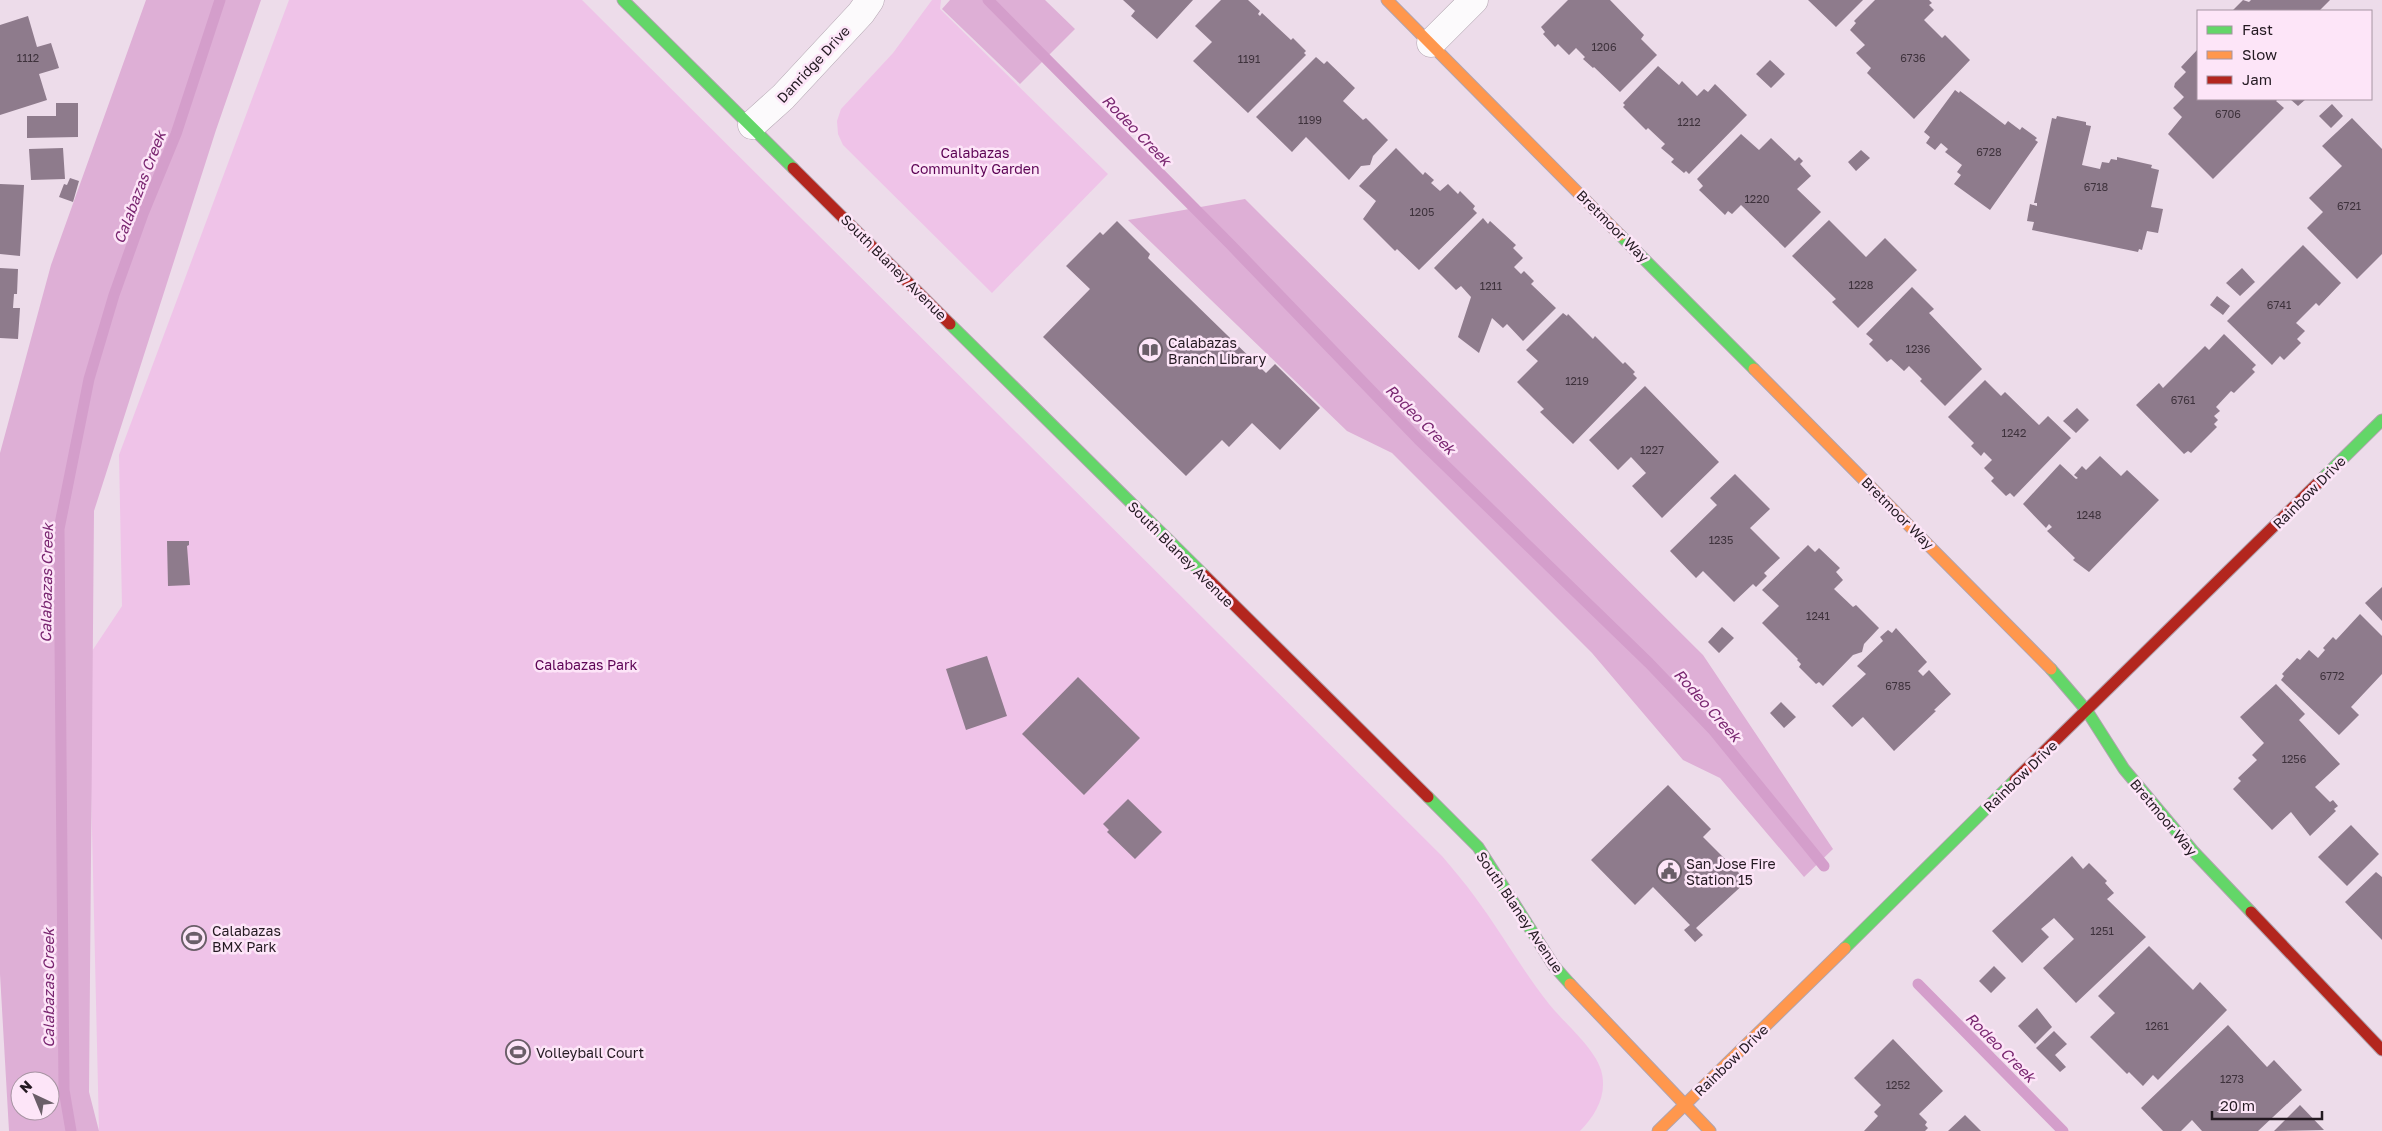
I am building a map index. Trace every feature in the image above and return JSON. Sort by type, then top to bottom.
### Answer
[{"type":"street","name":"South Blaney Avenue","points":[[623,0],[752,125],[1478,847],[1554,966],[1582,998],[1710,1131]]},
{"type":"street","name":"Danridge Drive","points":[[752,125],[790,90],[861,13],[870,0]]},
{"type":"street","name":"Bretmoor Way","points":[[1387,0],[2037,654],[2087,711],[2127,772],[2193,851],[2382,1050]]},
{"type":"street","points":[[1431,43],[1474,0]]},
{"type":"street","name":"Rainbow Drive","points":[[1658,1131],[2382,420]]},
{"type":"green space","name":"Calabazas Park","points":[[289,0],[582,0],[1442,856],[1485,910],[1539,991],[1585,1044],[1597,1061],[1603,1079],[1602,1096],[1596,1111],[1586,1125],[1580,1131],[99,1131],[88,657],[122,606],[119,455]]},
{"type":"green space","name":"Calabazas Community Garden","points":[[932,0],[941,0],[940,9],[1108,174],[992,293],[843,145],[838,134],[837,121],[841,109],[893,53]]},
{"type":"shaded area","points":[[146,0],[261,0],[216,130],[94,511],[89,1092],[99,1131],[9,1131],[0,974],[0,453],[51,265]]},
{"type":"shaded area","points":[[950,0],[1045,0],[1075,29],[1020,84],[942,9]]},
{"type":"shaded area","points":[[1245,199],[1703,655],[1833,849],[1804,877],[1720,778],[1683,760],[1592,653],[1392,453],[1347,431],[1128,220]]},
{"type":"building","points":[[1123,0],[1193,0],[1157,39],[1131,16],[1135,11]]},
{"type":"building","points":[[1221,0],[1248,0],[1260,11],[1258,14],[1260,16],[1262,13],[1306,51],[1304,53],[1306,55],[1248,113],[1193,61],[1212,42],[1195,26]]},
{"type":"building","points":[[1568,0],[1610,0],[1644,35],[1641,39],[1657,55],[1620,92],[1583,59],[1585,57],[1576,48],[1569,55],[1558,44],[1555,47],[1543,34],[1545,32],[1541,27]]},
{"type":"building","points":[[1808,0],[1863,0],[1836,27]]},
{"type":"building","points":[[1875,0],[1929,0],[1932,3],[1929,5],[1934,10],[1924,20],[1942,38],[1945,35],[1970,60],[1914,119],[1867,73],[1871,68],[1856,53],[1865,45],[1850,30],[1856,23],[1854,21]]},
{"type":"building","points":[[2243,0],[2249,2],[2251,0],[2330,0],[2320,10],[2233,10]]},
{"type":"building","points":[[28,16],[37,47],[51,43],[59,68],[39,74],[47,100],[0,115],[0,25]]},
{"type":"building","points":[[2197,50],[2197,100],[2277,100],[2284,108],[2213,179],[2168,134],[2182,117],[2173,108],[2184,97],[2174,87],[2175,83],[2186,72],[2181,67]]},
{"type":"building","points":[[1316,57],[1324,64],[1327,61],[1355,88],[1343,101],[1363,120],[1366,118],[1388,140],[1373,156],[1370,165],[1361,166],[1349,180],[1306,137],[1292,152],[1256,117]]},
{"type":"building","points":[[1770,60],[1785,74],[1771,88],[1756,74]]},
{"type":"building","points":[[1658,66],[1679,85],[1682,81],[1697,96],[1704,89],[1708,92],[1715,84],[1747,115],[1689,174],[1686,171],[1684,173],[1671,162],[1674,159],[1661,148],[1665,144],[1648,128],[1646,130],[1623,107],[1625,105],[1623,103]]},
{"type":"building","points":[[1955,90],[1959,93],[1960,91],[2005,125],[2008,121],[2020,130],[2022,127],[2037,138],[2035,140],[2038,142],[1990,210],[1954,184],[1961,175],[1957,172],[1962,165],[1945,152],[1948,149],[1941,143],[1935,150],[1926,143],[1930,137],[1924,132]]},
{"type":"building","points":[[2291,100],[2305,100],[2298,106]]},
{"type":"building","points":[[56,103],[78,103],[78,137],[27,138],[27,116],[56,116]]},
{"type":"building","points":[[2332,104],[2343,116],[2331,128],[2319,116]]},
{"type":"building","points":[[2057,116],[2086,122],[2086,125],[2091,126],[2082,165],[2100,169],[2102,162],[2109,163],[2111,159],[2117,160],[2117,157],[2152,165],[2151,168],[2159,170],[2151,207],[2163,209],[2158,233],[2147,231],[2142,250],[2139,249],[2138,252],[2032,230],[2034,222],[2027,221],[2030,204],[2037,206],[2037,203],[2034,203],[2052,118],[2056,119]]},
{"type":"building","points":[[2352,118],[2382,149],[2382,254],[2357,279],[2307,228],[2323,212],[2309,198],[2342,166],[2322,146]]},
{"type":"building","points":[[1741,134],[1759,150],[1771,138],[1795,161],[1799,157],[1803,161],[1800,164],[1811,176],[1797,189],[1821,212],[1785,248],[1741,205],[1732,214],[1728,211],[1725,215],[1699,190],[1703,186],[1697,179]]},
{"type":"building","points":[[63,148],[65,179],[31,180],[29,149]]},
{"type":"building","points":[[1396,148],[1423,175],[1425,172],[1434,180],[1431,183],[1440,191],[1448,184],[1458,194],[1460,191],[1475,206],[1473,209],[1477,213],[1419,270],[1397,249],[1395,251],[1363,219],[1376,201],[1359,186]]},
{"type":"building","points":[[1861,150],[1870,158],[1856,171],[1848,162]]},
{"type":"building","points":[[70,178],[79,181],[73,202],[59,197],[64,184],[67,185]]},
{"type":"building","points":[[0,184],[24,185],[20,256],[0,254]]},
{"type":"building","points":[[1483,218],[1488,224],[1490,221],[1516,245],[1513,248],[1523,258],[1514,267],[1521,274],[1524,271],[1534,281],[1531,284],[1556,308],[1523,341],[1507,324],[1503,328],[1492,318],[1479,353],[1458,337],[1471,297],[1461,286],[1456,290],[1434,268]]},
{"type":"building","points":[[1829,220],[1866,257],[1885,238],[1917,270],[1858,328],[1832,302],[1836,299],[1792,256]]},
{"type":"building","name":"Calabazas Branch Library","points":[[1117,221],[1150,254],[1148,258],[1266,373],[1275,364],[1320,408],[1280,450],[1252,423],[1229,447],[1222,440],[1186,476],[1043,337],[1090,289],[1066,266],[1100,232],[1103,235]]},
{"type":"building","points":[[2303,245],[2341,283],[2319,306],[2316,303],[2296,323],[2305,331],[2297,339],[2301,343],[2284,360],[2280,356],[2272,365],[2227,321]]},
{"type":"building","points":[[0,268],[18,269],[17,294],[14,294],[13,308],[20,308],[18,339],[0,338]]},
{"type":"building","points":[[2242,268],[2255,282],[2240,296],[2226,283]]},
{"type":"building","points":[[1912,287],[1934,309],[1929,313],[1982,369],[1945,406],[1920,381],[1922,379],[1909,366],[1904,371],[1891,359],[1887,362],[1869,344],[1873,340],[1866,334]]},
{"type":"building","points":[[2217,296],[2230,306],[2223,315],[2210,305]]},
{"type":"building","points":[[1563,313],[1567,316],[1568,314],[1593,339],[1595,336],[1623,364],[1625,362],[1635,372],[1633,374],[1637,378],[1573,444],[1540,412],[1544,409],[1517,382],[1538,361],[1526,350]]},
{"type":"building","points":[[2224,334],[2256,365],[2252,369],[2255,372],[2234,393],[2231,391],[2216,407],[2220,411],[2214,416],[2218,420],[2214,424],[2217,427],[2191,453],[2188,451],[2184,454],[2136,405],[2159,383],[2163,388],[2205,346],[2209,350]]},
{"type":"building","points":[[1985,380],[2001,396],[2005,392],[2039,425],[2048,416],[2071,438],[2014,497],[2010,493],[2006,496],[1991,481],[1994,478],[1984,468],[1992,460],[1984,452],[1981,456],[1971,446],[1974,443],[1948,417]]},
{"type":"building","points":[[1645,386],[1719,462],[1662,518],[1632,486],[1646,473],[1631,457],[1618,470],[1589,440]]},
{"type":"building","points":[[2077,408],[2089,420],[2076,433],[2063,421]]},
{"type":"building","points":[[2100,456],[2121,476],[2127,470],[2159,500],[2089,572],[2073,560],[2075,558],[2047,531],[2052,527],[2049,524],[2046,528],[2023,504],[2060,464],[2076,479],[2078,478],[2074,475],[2082,466],[2086,470]]},
{"type":"building","points":[[1735,474],[1770,509],[1750,528],[1780,558],[1764,573],[1767,576],[1756,587],[1753,584],[1734,602],[1703,571],[1696,578],[1670,551],[1717,505],[1710,498]]},
{"type":"building","points":[[167,541],[189,541],[187,546],[190,585],[168,586]]},
{"type":"building","points":[[1808,545],[1815,552],[1819,548],[1840,568],[1836,572],[1843,580],[1834,589],[1853,607],[1856,605],[1879,628],[1864,644],[1862,652],[1853,655],[1823,686],[1819,682],[1816,684],[1799,667],[1801,664],[1798,659],[1762,623],[1779,606],[1762,590]]},
{"type":"building","points":[[2382,587],[2382,621],[2365,603]]},
{"type":"building","points":[[2360,614],[2382,636],[2382,674],[2351,707],[2359,715],[2339,735],[2281,680],[2284,676],[2282,674],[2297,658],[2300,660],[2309,650],[2318,658],[2325,650],[2323,648],[2333,637],[2336,640]]},
{"type":"building","points":[[1722,627],[1734,638],[1719,653],[1708,642]]},
{"type":"building","points":[[1896,628],[1927,662],[1918,671],[1923,676],[1929,670],[1951,694],[1894,751],[1863,717],[1852,727],[1832,706],[1866,674],[1857,666],[1883,641],[1880,637],[1888,630],[1892,633]]},
{"type":"building","points":[[987,656],[1007,716],[966,730],[946,669]]},
{"type":"building","points":[[1078,677],[1140,738],[1084,795],[1022,734]]},
{"type":"building","points":[[2276,684],[2305,714],[2299,720],[2340,764],[2315,787],[2330,802],[2333,800],[2338,806],[2334,809],[2336,811],[2310,836],[2291,812],[2272,830],[2233,789],[2241,781],[2238,778],[2257,760],[2252,755],[2264,743],[2240,717]]},
{"type":"building","points":[[1781,702],[1796,717],[1784,728],[1770,713]]},
{"type":"building","name":"San Jose Fire Station 15","points":[[1668,785],[1711,829],[1703,837],[1747,881],[1696,928],[1703,935],[1695,942],[1684,930],[1690,925],[1653,887],[1635,905],[1591,860]]},
{"type":"building","points":[[1128,799],[1162,832],[1135,859],[1107,832],[1109,830],[1103,824]]},
{"type":"building","points":[[2351,825],[2379,854],[2347,886],[2318,857]]},
{"type":"building","points":[[2072,856],[2083,869],[2089,863],[2107,881],[2105,883],[2114,893],[2107,899],[2146,937],[2076,1003],[2043,968],[2074,939],[2054,918],[2041,929],[2049,937],[2022,963],[1992,931]]},
{"type":"building","points":[[2376,872],[2382,877],[2382,940],[2345,902]]},
{"type":"building","points":[[2149,946],[2193,990],[2200,982],[2227,1010],[2158,1080],[2153,1075],[2143,1086],[2129,1072],[2127,1074],[2090,1037],[2115,1013],[2098,996]]},
{"type":"building","points":[[1994,966],[2006,978],[1991,993],[1979,981]]},
{"type":"building","points":[[2037,1008],[2052,1027],[2035,1044],[2018,1026]]},
{"type":"building","points":[[2228,1025],[2267,1067],[2274,1060],[2302,1090],[2258,1131],[2202,1131],[2192,1120],[2181,1131],[2163,1131],[2141,1108]]},
{"type":"building","points":[[2054,1031],[2067,1044],[2055,1055],[2066,1067],[2060,1072],[2036,1048]]},
{"type":"building","points":[[1893,1039],[1943,1091],[1919,1114],[1927,1122],[1925,1125],[1928,1128],[1925,1131],[1864,1131],[1878,1116],[1874,1112],[1881,1105],[1854,1078]]},
{"type":"building","points":[[2300,1105],[2324,1130],[2274,1131]]},
{"type":"building","points":[[1965,1115],[1981,1131],[1948,1131]]},
{"type":"waterway","name":"Calabazas Creek","points":[[71,1131],[64,1090],[59,529],[89,379],[114,295],[143,214],[176,134],[220,0]]},
{"type":"waterway","name":"Rodeo Creek","points":[[988,0],[1230,244],[1418,439],[1649,663],[1714,731],[1824,866]]},
{"type":"waterway","name":"Rodeo Creek","points":[[1918,984],[2063,1131]]},
{"type":"traffic: fast","points":[[623,0],[793,168]]},
{"type":"traffic: fast","points":[[1620,235],[1754,369]]},
{"type":"traffic: fast","points":[[950,324],[1204,575]]},
{"type":"traffic: fast","points":[[2323,478],[2382,420]]},
{"type":"traffic: fast","points":[[2051,669],[2087,711],[2124,769],[2193,851],[2251,912]]},
{"type":"traffic: fast","points":[[1845,948],[2015,780]]},
{"type":"traffic: fast","points":[[1428,797],[1478,847],[1554,966],[1570,984]]},
{"type":"traffic: slow","points":[[1387,0],[1620,235]]},
{"type":"traffic: slow","points":[[1754,369],[2051,669]]},
{"type":"traffic: slow","points":[[1658,1131],[1845,948]]},
{"type":"traffic: slow","points":[[1570,984],[1710,1131]]},
{"type":"traffic: jam","points":[[793,168],[950,324]]},
{"type":"traffic: jam","points":[[2015,780],[2323,478]]},
{"type":"traffic: jam","points":[[1204,575],[1428,797]]},
{"type":"traffic: jam","points":[[2251,912],[2382,1050]]},
{"type":"place","name":"Calabazas Branch Library","points":[[1150,350]]},
{"type":"place","name":"San Jose Fire Station 15","points":[[1669,871]]},
{"type":"place","name":"Calabazas BMX Park","points":[[194,938]]},
{"type":"place","name":"Volleyball Court","points":[[518,1052]]}]
